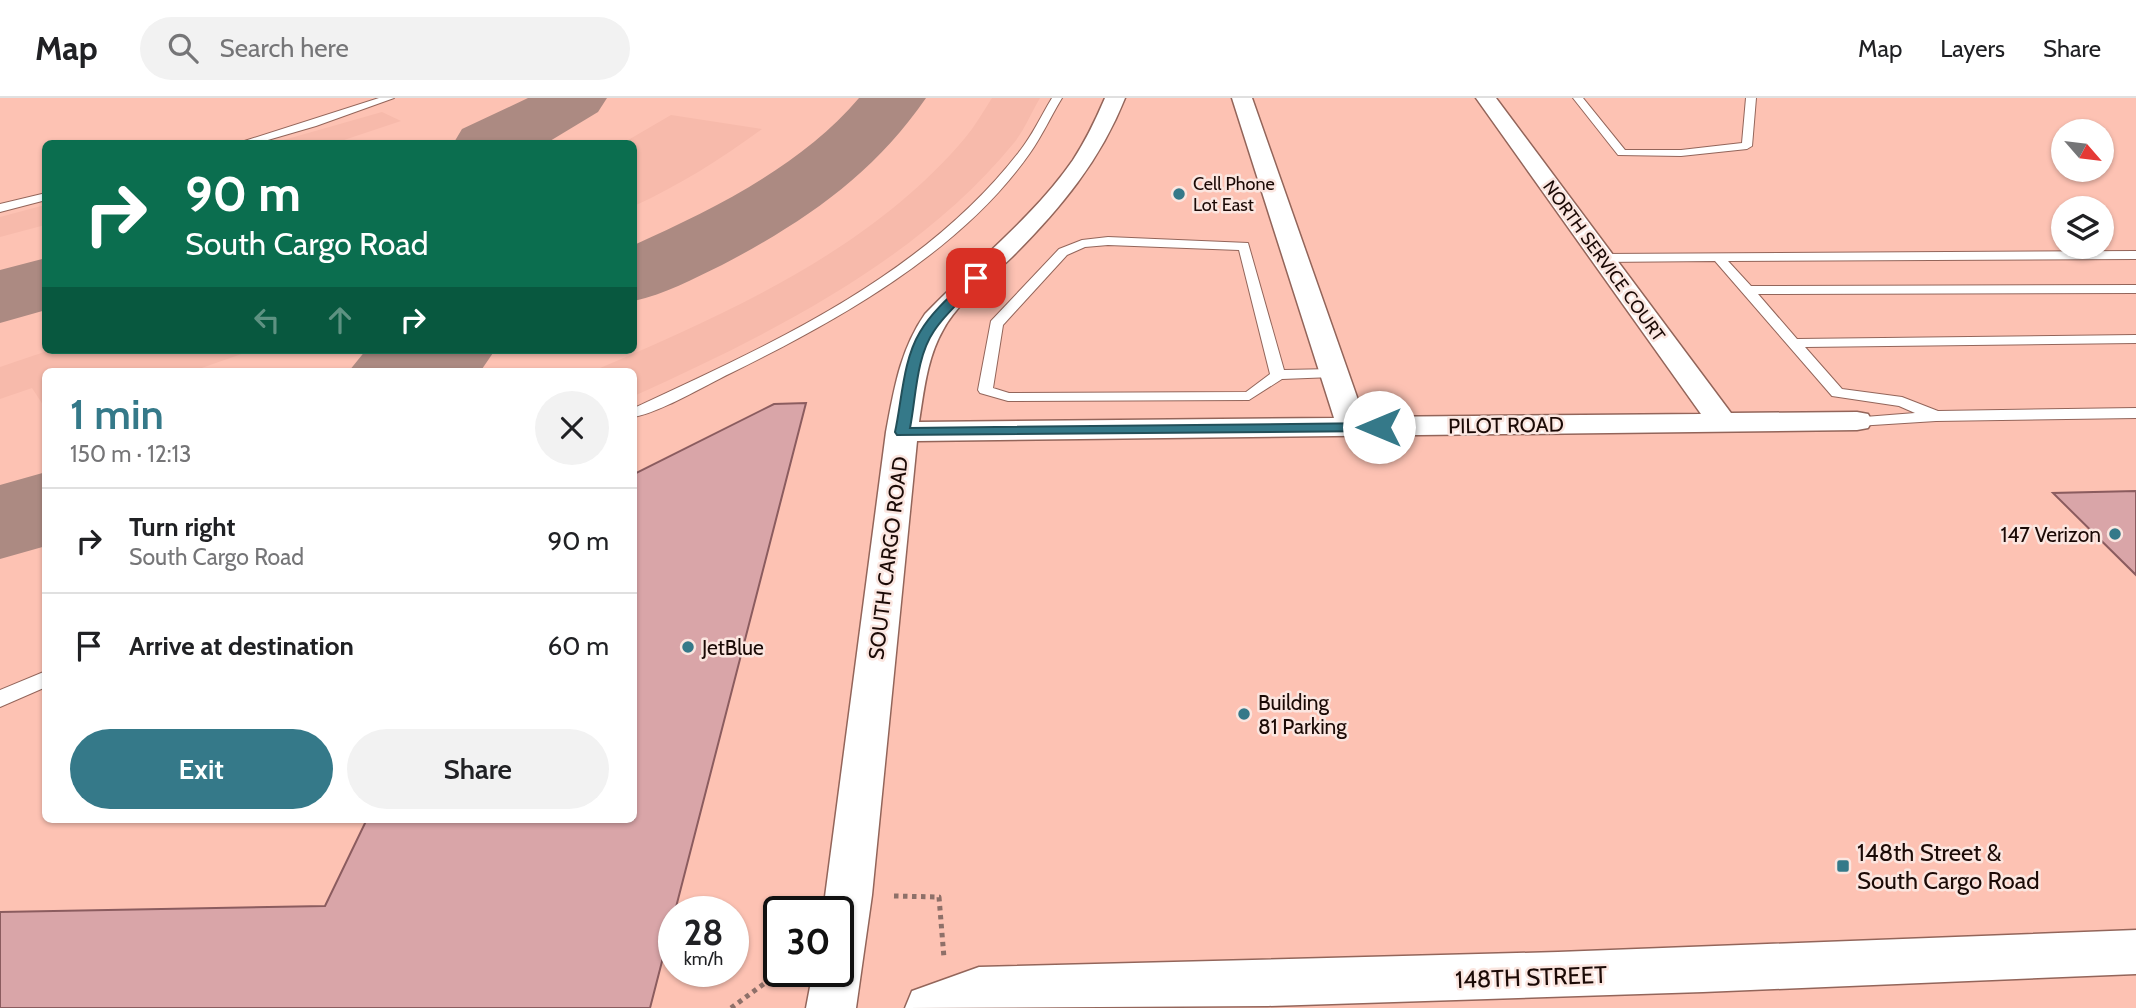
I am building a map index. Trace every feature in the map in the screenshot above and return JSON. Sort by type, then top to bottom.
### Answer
[{"type":"street","name":"SOUTH CARGO ROAD","points":[[849,896],[902,432],[913,372],[926,333],[947,306],[1059,195],[1095,144],[1115,98]]},
{"type":"street","points":[[1242,98],[1352,427]]},
{"type":"street","name":"NORTH SERVICE COURT","points":[[1486,98],[1723,423]]},
{"type":"street","name":"PILOT ROAD","points":[[902,432],[1857,421]]},
{"type":"street","name":"148TH STREET","points":[[930,1008],[979,990],[1353,983],[2136,953]]},
{"type":"street","points":[[831,1008],[834,987]]},
{"type":"lane","points":[[254,140],[389,98]]},
{"type":"lane","points":[[637,412],[810,326],[906,265],[960,222],[1006,177],[1030,148],[1057,98]]},
{"type":"lane","points":[[1578,98],[1622,153],[1681,153],[1747,146],[1751,98]]},
{"type":"lane","points":[[0,208],[42,197]]},
{"type":"lane","points":[[1278,375],[1244,246],[1108,241],[1082,244],[1063,252],[996,324],[985,390],[1008,397],[1249,396],[1278,375],[1333,373]]},
{"type":"lane","points":[[1601,258],[2136,255]]},
{"type":"lane","points":[[1718,257],[1837,393],[1902,402],[1936,416]]},
{"type":"lane","points":[[1747,290],[2136,289]]},
{"type":"lane","points":[[1795,343],[2136,339]]},
{"type":"lane","points":[[1857,421],[1936,416],[2136,413]]},
{"type":"lane","points":[[0,699],[42,680]]},
{"type":"path","points":[[731,1008],[763,984]]},
{"type":"shaded area","points":[[0,98],[2136,98],[2136,1008],[0,1008]]},
{"type":"shaded area","points":[[992,98],[1040,98],[1017,139],[974,186],[932,224],[838,291],[737,347],[637,395],[637,368],[600,368],[637,354],[637,351],[744,302],[841,246],[886,214],[927,178],[976,124]]},
{"type":"shaded area","points":[[382,112],[401,121],[344,140],[284,140]]},
{"type":"shaded area","points":[[671,115],[762,129],[700,171],[637,204],[637,140],[628,140]]},
{"type":"shaded area","points":[[42,206],[42,226],[0,237],[0,217]]},
{"type":"shaded area","points":[[42,353],[242,354],[202,368],[42,368],[42,403],[32,388],[0,399],[0,367]]},
{"type":"building","name":"JetBlue","points":[[806,403],[679,896],[658,896],[658,977],[650,1008],[0,1008],[0,912],[325,906],[365,823],[637,823],[637,472],[774,404]]},
{"type":"building","name":"147 Verizon","points":[[2136,491],[2136,575],[2053,493]]},
{"type":"taxiway","points":[[496,140],[528,126],[575,98]]},
{"type":"taxiway","points":[[637,275],[740,223],[811,179],[871,127],[894,98]]},
{"type":"taxiway","points":[[0,297],[42,284]]},
{"type":"taxiway","points":[[404,368],[440,354]]},
{"type":"taxiway","points":[[0,524],[42,508]]},
{"type":"place","name":"Cell Phone Lot East","points":[[1179,194]]},
{"type":"place","name":"147 Verizon","points":[[2115,534]]},
{"type":"place","name":"JetBlue","points":[[688,647]]},
{"type":"place","name":"Building 81 Parking","points":[[1244,714]]},
{"type":"place","name":"148th Street & South Cargo Road","points":[[1843,866]]},
{"type":"route","points":[[976,278],[947,306],[926,333],[915,362],[902,432],[1379,427]]}]
